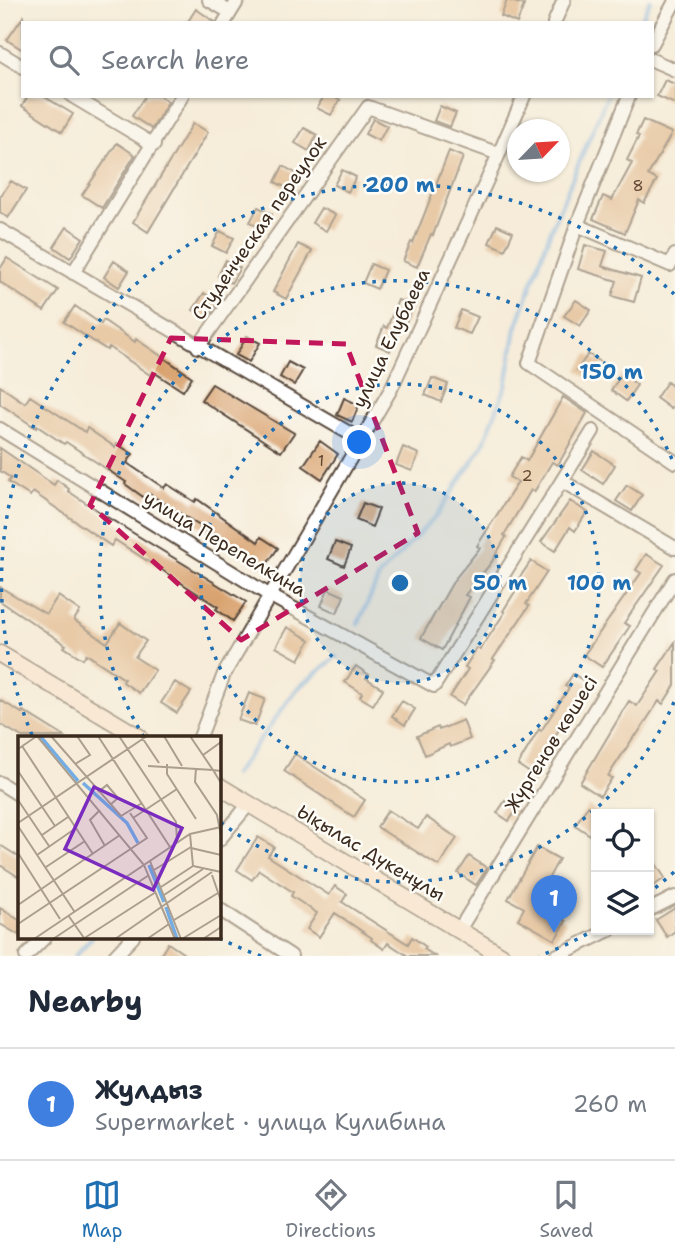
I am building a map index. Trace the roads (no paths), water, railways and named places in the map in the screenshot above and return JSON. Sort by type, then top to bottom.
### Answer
[{"type":"street","points":[[209,0],[227,18],[238,0]]},
{"type":"street","points":[[556,21],[564,0]]},
{"type":"street","points":[[654,40],[675,1]]},
{"type":"street","points":[[0,53],[21,66]]},
{"type":"street","points":[[654,61],[675,70]]},
{"type":"street","points":[[75,98],[154,145]]},
{"type":"street","points":[[73,273],[181,98]]},
{"type":"street","name":"улица Елубаева","points":[[200,736],[224,674],[391,388],[523,98]]},
{"type":"street","points":[[628,98],[577,225],[529,363],[675,463]]},
{"type":"street","name":"Студенческая переулок","points":[[198,347],[368,107],[499,154]]},
{"type":"street","points":[[577,225],[670,265],[675,255]]},
{"type":"street","points":[[0,230],[361,440]]},
{"type":"street","name":"улица Перепелкина","points":[[0,429],[269,595],[434,686],[562,481]]},
{"type":"street","points":[[593,431],[562,481],[675,548]]},
{"type":"street","name":"Жүргенов көшесі","points":[[459,930],[675,579]]},
{"type":"street","points":[[0,654],[137,736]]},
{"type":"street","points":[[0,783],[18,794]]},
{"type":"street","name":"Ықылас Дүкенұлы","points":[[220,787],[502,956]]},
{"type":"street","points":[[220,839],[249,804]]},
{"type":"street","points":[[654,908],[675,897]]},
{"type":"street","points":[[220,910],[291,956]]},
{"type":"street","points":[[556,956],[598,935]]},
{"type":"street","points":[[26,956],[44,939]]},
{"type":"street","points":[[116,956],[131,939]]},
{"type":"waterway","points":[[641,21],[650,0]]},
{"type":"waterway","points":[[358,624],[380,575],[437,515],[483,445],[506,386],[516,328],[552,227],[606,98]]},
{"type":"waterway","points":[[234,775],[297,689],[336,657]]},
{"type":"waterway","points":[[75,956],[90,939]]},
{"type":"place","name":"Жулдыз","points":[[554,933]]}]
